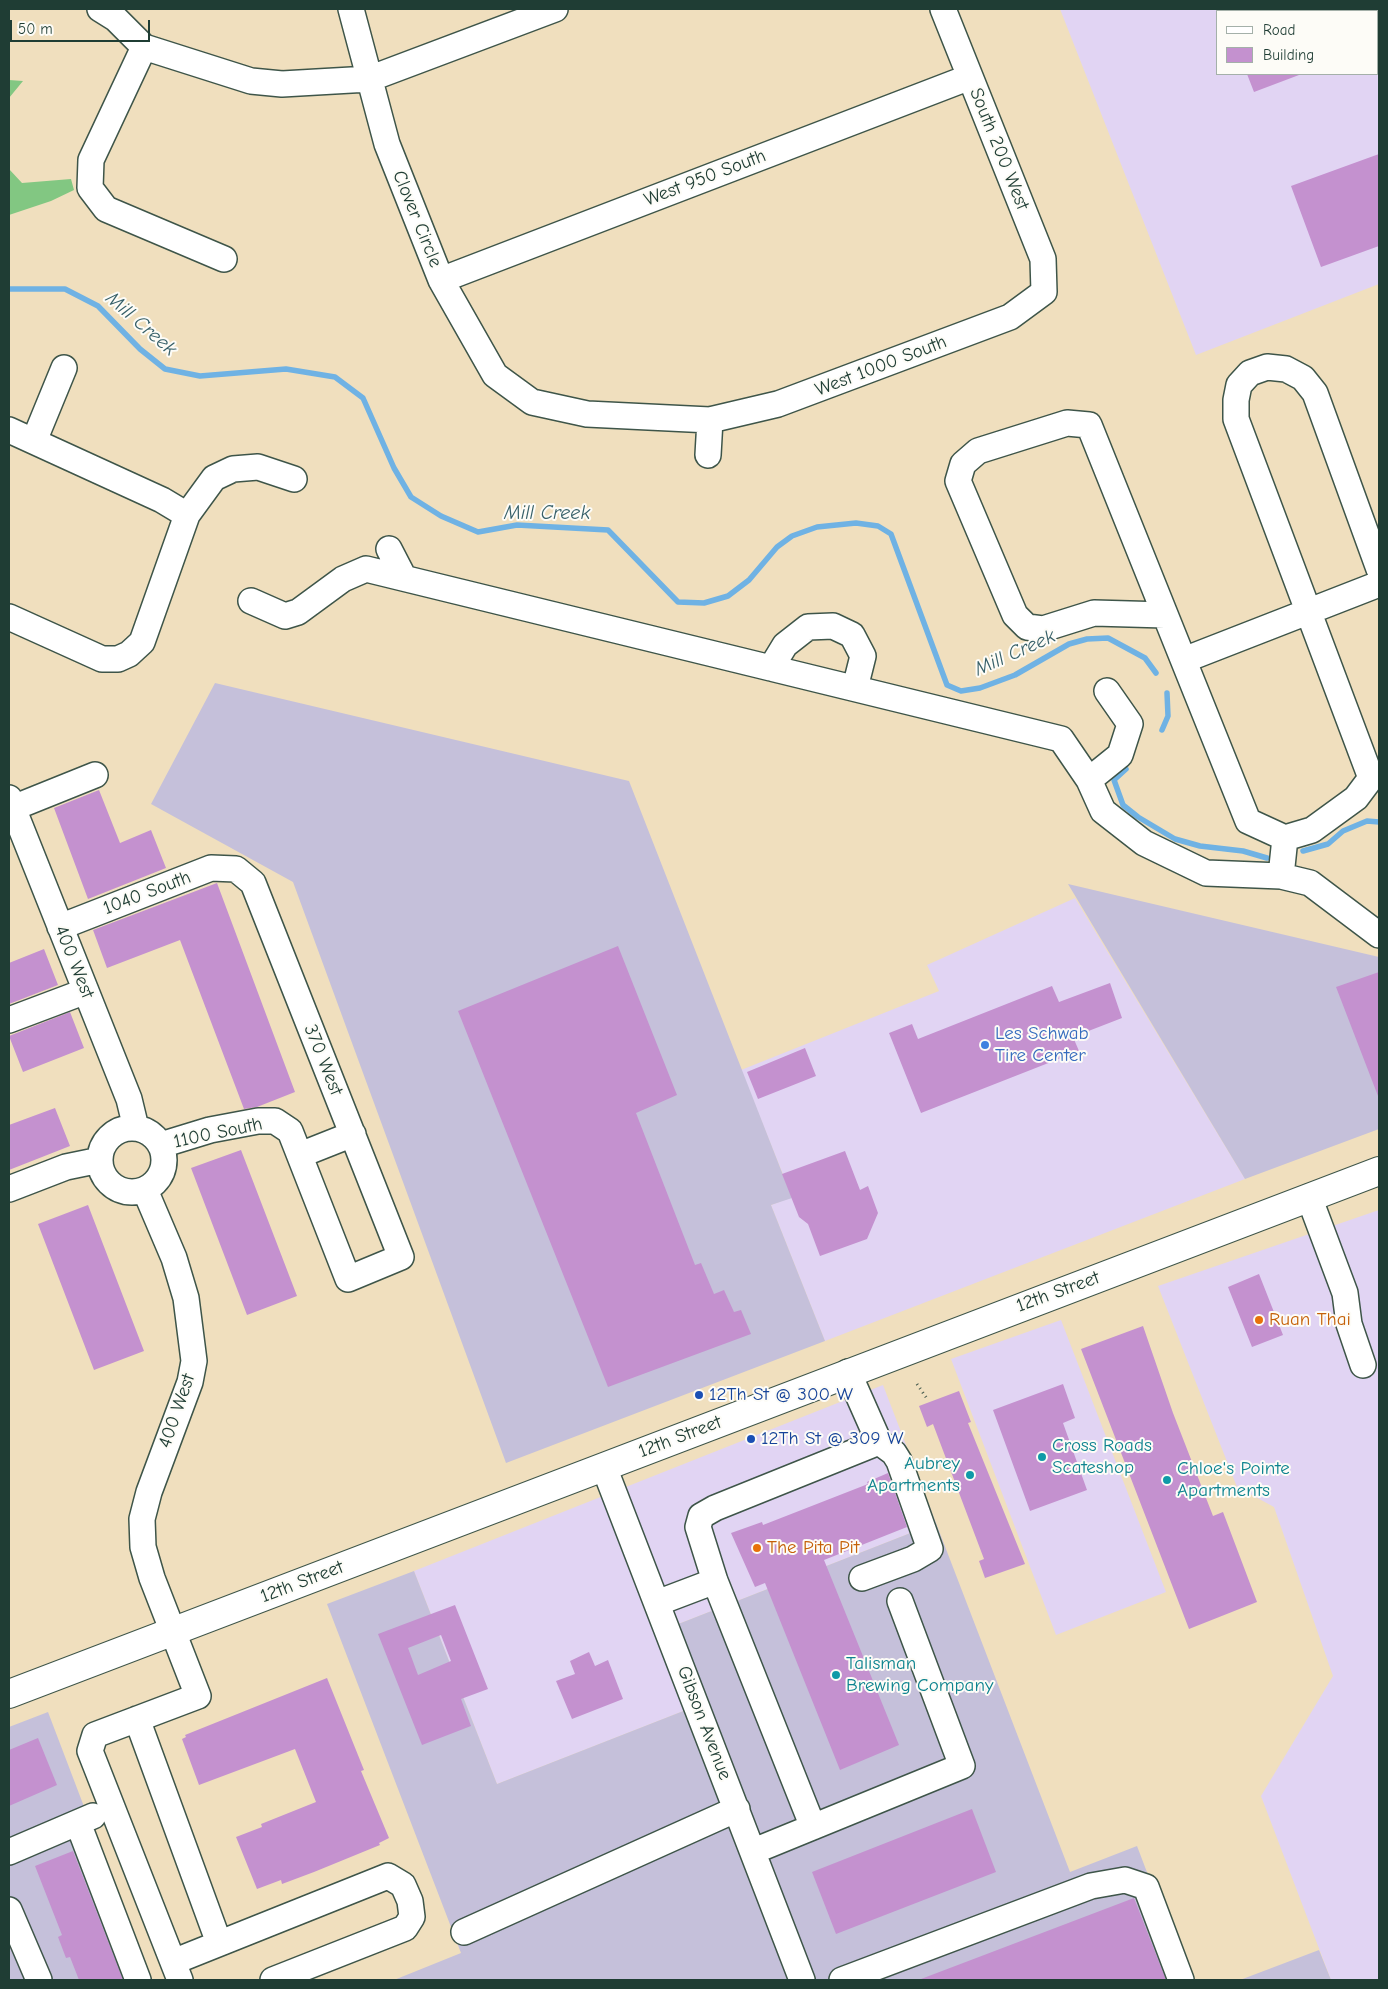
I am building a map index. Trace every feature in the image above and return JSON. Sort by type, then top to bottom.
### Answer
[{"type":"main road","name":"12th Street","points":[[9,1694],[848,1372],[1379,1171]]},
{"type":"street","points":[[100,9],[116,19],[144,47],[251,81],[282,84],[369,79],[555,9]]},
{"type":"street","name":"Clover Circle","points":[[351,9],[387,144],[441,280],[495,376],[532,402]]},
{"type":"street","name":"South 200 West","points":[[943,9],[1043,258],[1044,292]]},
{"type":"street","points":[[144,47],[91,160],[90,188],[106,209],[224,259]]},
{"type":"street","name":"West 950 South","points":[[441,280],[970,77]]},
{"type":"street","name":"West 1000 South","points":[[532,402],[587,414],[710,420],[778,404],[1010,317],[1044,292]]},
{"type":"street","points":[[1166,615],[1094,613],[1044,629],[1026,627],[1015,615],[958,481],[963,464],[978,451],[1067,423],[1089,425],[1166,615],[1248,822],[1285,838],[1312,830],[1356,798],[1375,778],[1308,612],[1236,419],[1236,400],[1239,385],[1250,373],[1268,367],[1286,369],[1303,378],[1315,392],[1379,569]]},
{"type":"street","points":[[34,441],[64,368]]},
{"type":"street","points":[[708,456],[710,420]]},
{"type":"street","points":[[9,430],[162,500],[187,515]]},
{"type":"street","points":[[9,617],[102,659],[118,659],[129,654],[142,642],[187,515],[214,478],[233,468],[258,467],[294,478]]},
{"type":"street","points":[[389,549],[404,578]]},
{"type":"street","points":[[251,600],[285,616],[298,612],[343,579],[366,569],[1061,739],[1089,780],[1103,811],[1144,843],[1206,873],[1281,876],[1310,883],[1379,935]]},
{"type":"street","points":[[1184,660],[1379,584]]},
{"type":"street","points":[[771,668],[785,645],[808,627],[833,626],[852,635],[863,656],[855,688]]},
{"type":"street","points":[[1089,780],[1120,755],[1130,724],[1107,691]]},
{"type":"street","points":[[11,803],[95,775]]},
{"type":"street","name":"400 West","points":[[11,803],[16,837],[60,927],[129,1099],[136,1128]]},
{"type":"street","points":[[1281,876],[1285,838]]},
{"type":"street","name":"1040 South","points":[[60,927],[211,868],[236,869]]},
{"type":"street","name":"370 West","points":[[236,869],[253,884],[401,1257],[348,1278],[300,1155]]},
{"type":"street","points":[[9,1020],[86,991]]},
{"type":"street","name":"1100 South","points":[[161,1145],[210,1130],[258,1121],[275,1121],[290,1131],[300,1155]]},
{"type":"street","points":[[136,1128],[150,1134],[161,1145],[165,1166],[155,1184],[135,1193],[124,1192],[106,1180],[101,1170],[100,1160],[102,1149],[111,1136],[125,1129],[136,1128]]},
{"type":"street","points":[[300,1155],[353,1134]]},
{"type":"street","points":[[9,1189],[66,1167],[100,1160]]},
{"type":"street","name":"400 West","points":[[137,1719],[198,1696],[152,1578],[143,1547],[142,1519],[167,1439],[190,1382],[194,1361],[184,1290],[174,1258],[145,1190]]},
{"type":"street","points":[[1310,1198],[1345,1293],[1349,1324],[1363,1364]]},
{"type":"street","points":[[848,1372],[879,1442],[894,1453],[899,1461],[930,1549],[913,1559],[862,1578]]},
{"type":"street","points":[[813,1827],[715,1581],[698,1527],[701,1516],[714,1508],[879,1442]]},
{"type":"street","name":"Gibson Avenue","points":[[604,1467],[802,1980]]},
{"type":"street","points":[[657,1603],[715,1581]]},
{"type":"street","points":[[754,1852],[962,1766],[900,1601]]},
{"type":"street","points":[[220,1944],[137,1719],[95,1735],[90,1751],[176,1971],[220,1944],[388,1876],[403,1885],[410,1901],[412,1917],[405,1928],[273,1980]]},
{"type":"street","points":[[9,1852],[112,1808]]},
{"type":"street","points":[[464,1932],[737,1809]]},
{"type":"street","points":[[78,1823],[138,1980]]},
{"type":"street","points":[[842,1980],[1091,1886],[1125,1880],[1146,1887],[1181,1980]]},
{"type":"street","points":[[9,1910],[39,1980]]},
{"type":"path","points":[[917,1384],[928,1400]]},
{"type":"shaded area","points":[[1060,9],[1379,9],[1379,284],[1196,355]]},
{"type":"shaded area","points":[[215,683],[629,781],[792,1198],[771,1205],[825,1341],[506,1463],[293,882],[151,804]]},
{"type":"shaded area","points":[[1068,884],[1379,957],[1379,1129],[1245,1179]]},
{"type":"shaded area","points":[[1075,898],[1245,1179],[825,1341],[771,1205],[792,1197],[741,1070],[939,991],[927,965]]},
{"type":"shaded area","points":[[1379,1210],[1379,1980],[1331,1980],[1261,1796],[1333,1676],[1274,1507],[1237,1487],[1158,1286]]},
{"type":"shaded area","points":[[1061,1320],[1166,1592],[1056,1635],[951,1359]]},
{"type":"shaded area","points":[[883,1385],[936,1523],[663,1630],[691,1708],[497,1784],[414,1571]]},
{"type":"shaded area","points":[[936,1523],[1070,1872],[1137,1846],[1188,1980],[394,1980],[461,1953],[327,1604],[414,1571],[497,1784],[691,1708],[663,1630]]},
{"type":"shaded area","points":[[48,1712],[150,1980],[9,1980],[9,1727]]},
{"type":"shaded area","points":[[1319,1950],[1331,1980],[1240,1980]]},
{"type":"green space","points":[[9,80],[23,81],[9,98]]},
{"type":"green space","points":[[9,169],[22,183],[71,179],[74,190],[51,201],[9,215]]},
{"type":"building","points":[[1247,75],[1299,75],[1254,92]]},
{"type":"building","points":[[1379,154],[1379,246],[1321,267],[1291,186]]},
{"type":"building","points":[[99,790],[120,843],[151,830],[166,868],[88,899],[54,808]]},
{"type":"building","points":[[217,883],[295,1092],[257,1107],[244,1109],[180,940],[107,968],[93,930]]},
{"type":"building","points":[[618,946],[677,1095],[636,1113],[695,1265],[701,1263],[714,1294],[724,1290],[734,1312],[741,1310],[751,1334],[608,1387],[458,1011]]},
{"type":"building","points":[[44,949],[58,985],[9,1004],[9,963]]},
{"type":"building","points":[[1379,972],[1379,1096],[1378,1096],[1336,987]]},
{"type":"building","name":"Les Schwab Tire Center","points":[[1110,983],[1122,1018],[1073,1037],[1079,1051],[921,1113],[889,1033],[912,1024],[918,1039],[1052,986],[1059,1002]]},
{"type":"building","points":[[70,1012],[84,1048],[23,1072],[9,1036]]},
{"type":"building","points":[[805,1048],[816,1076],[758,1099],[747,1072]]},
{"type":"building","points":[[55,1108],[70,1146],[9,1170],[9,1125]]},
{"type":"building","points":[[241,1150],[297,1296],[247,1315],[191,1168]]},
{"type":"building","points":[[845,1151],[860,1190],[868,1186],[878,1213],[867,1239],[820,1256],[808,1224],[799,1217],[782,1174]]},
{"type":"building","points":[[88,1205],[144,1351],[94,1370],[38,1224]]},
{"type":"building","name":"Ruan Thai","points":[[1259,1274],[1283,1335],[1252,1347],[1228,1287]]},
{"type":"building","name":"Chloe's Pointe Apartments","points":[[1143,1326],[1173,1413],[1213,1516],[1223,1512],[1257,1602],[1189,1629],[1081,1349]]},
{"type":"building","name":"Cross Roads Scateshop","points":[[1063,1384],[1075,1418],[1063,1423],[1087,1490],[1030,1511],[993,1410]]},
{"type":"building","name":"Aubrey Apartments","points":[[959,1391],[971,1422],[968,1423],[1025,1564],[985,1578],[979,1561],[984,1559],[933,1424],[927,1427],[919,1406]]},
{"type":"building","points":[[888,1473],[907,1527],[824,1560],[899,1745],[840,1770],[765,1583],[755,1587],[731,1533],[762,1522],[763,1525],[868,1484],[867,1482]]},
{"type":"building","points":[[455,1605],[488,1689],[461,1699],[471,1726],[422,1745],[378,1634]],"holes":[[[441,1635],[451,1661],[418,1675],[408,1648]]]},
{"type":"building","points":[[589,1652],[595,1666],[608,1660],[623,1699],[572,1719],[556,1681],[575,1674],[570,1661]]},
{"type":"building","points":[[327,1678],[364,1770],[361,1771],[389,1838],[379,1843],[380,1845],[314,1872],[282,1884],[281,1880],[257,1889],[236,1837],[262,1827],[261,1824],[316,1802],[295,1749],[199,1785],[182,1739],[186,1737],[185,1735]]},
{"type":"building","points":[[38,1738],[57,1785],[9,1806],[9,1750]]},
{"type":"building","points":[[972,1809],[996,1872],[836,1934],[812,1872]]},
{"type":"building","points":[[73,1851],[123,1980],[79,1980],[70,1957],[66,1958],[58,1937],[62,1935],[35,1866]]},
{"type":"building","points":[[1134,1898],[1166,1980],[921,1980],[921,1979]]},
{"type":"waterway","name":"Mill Creek","points":[[9,289],[65,289],[98,306],[140,349],[165,369],[200,376],[286,369],[335,377],[363,398],[394,468],[411,497],[441,516],[478,532],[517,525],[608,530],[678,602],[704,603],[728,596],[749,580],[777,547],[792,536],[817,527],[856,523],[878,526],[891,534],[947,685],[961,691],[980,688],[1015,675],[1069,644],[1087,639],[1108,638],[1145,658],[1156,673]]},
{"type":"waterway","name":"Mill Creek","points":[[1162,730],[1168,716],[1167,693]]},
{"type":"waterway","name":"Mill Creek","points":[[1126,769],[1114,780],[1123,805],[1138,817],[1175,839],[1200,846],[1243,851],[1267,858]]},
{"type":"waterway","name":"Mill Creek","points":[[1303,851],[1328,844],[1343,831],[1367,821],[1379,822]]},
{"type":"place","name":"Les Schwab Tire Center","points":[[985,1045]]},
{"type":"place","name":"Ruan Thai","points":[[1259,1320]]},
{"type":"place","name":"12Th St @ 300 W","points":[[699,1395]]},
{"type":"place","name":"12Th St @ 309 W","points":[[751,1439]]},
{"type":"place","name":"Cross Roads Scateshop","points":[[1042,1457]]},
{"type":"place","name":"Aubrey Apartments","points":[[970,1475]]},
{"type":"place","name":"Chloe's Pointe Apartments","points":[[1167,1480]]},
{"type":"place","name":"The Pita Pit","points":[[757,1548]]},
{"type":"place","name":"Talisman Brewing Company","points":[[836,1675]]}]
